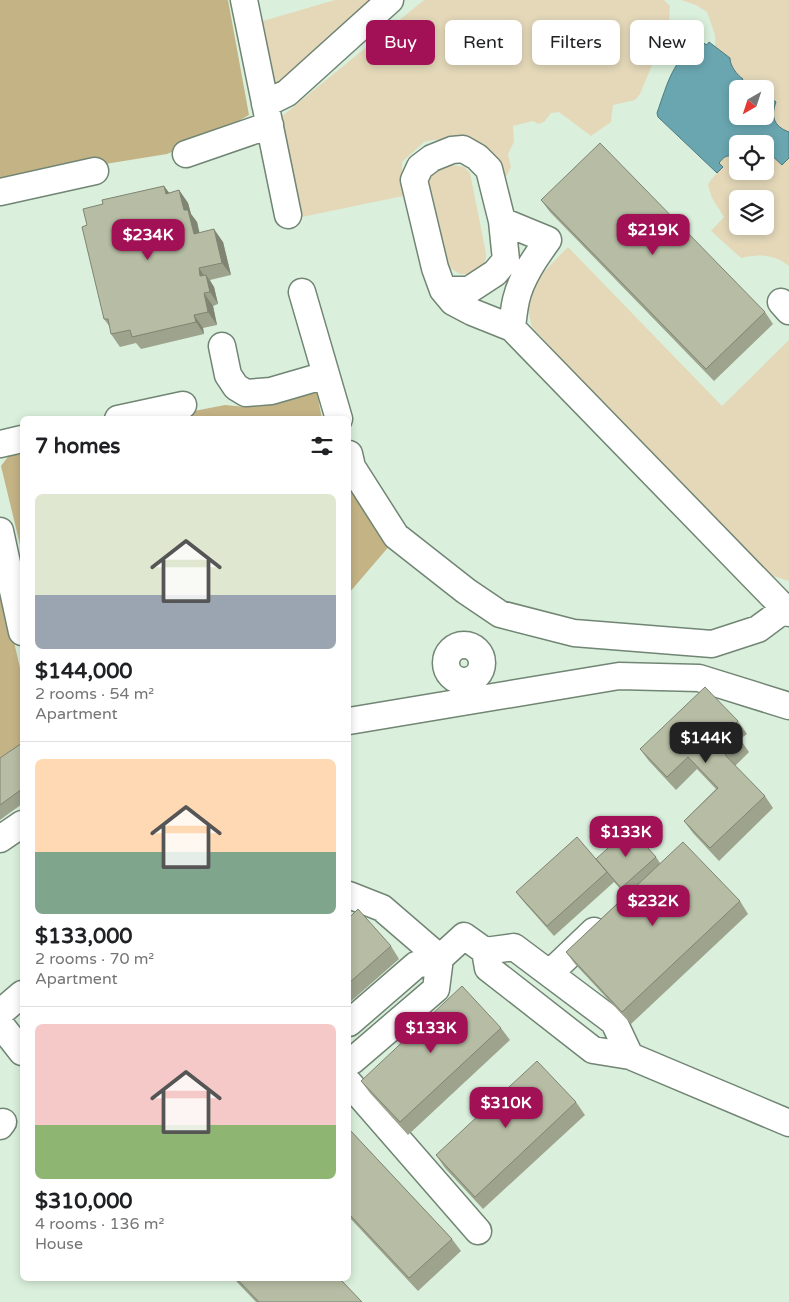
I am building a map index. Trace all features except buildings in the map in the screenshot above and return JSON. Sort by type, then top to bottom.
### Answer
[{"type":"lane","points":[[244,0],[288,215]]},
{"type":"lane","points":[[186,154],[268,115],[287,93],[390,0]]},
{"type":"lane","points":[[351,462],[396,536],[466,591],[500,614],[574,633],[712,644],[758,629],[788,611],[512,328],[453,302],[443,290],[414,180],[420,167],[432,158],[452,150],[462,149],[477,157],[489,169],[502,221],[506,260],[495,273],[469,290],[443,290]]},
{"type":"lane","points":[[0,192],[95,171]]},
{"type":"lane","points":[[502,221],[548,240],[533,260],[522,282],[516,299],[512,328]]},
{"type":"lane","points":[[302,292],[337,416]]},
{"type":"lane","points":[[222,346],[229,376],[236,387],[246,393],[271,392],[326,375]]},
{"type":"lane","points":[[132,416],[183,405]]},
{"type":"lane","points":[[0,444],[20,439]]},
{"type":"lane","points":[[0,531],[20,623]]},
{"type":"lane","points":[[480,671],[537,689]]},
{"type":"lane","points":[[351,721],[619,676],[700,678],[789,706]]},
{"type":"lane","points":[[0,839],[20,826]]},
{"type":"lane","points":[[351,899],[382,908],[440,958]]},
{"type":"lane","points":[[550,974],[614,912]]},
{"type":"lane","points":[[351,1021],[416,964],[440,958],[464,936],[485,951],[514,947],[614,1022],[630,1056]]},
{"type":"lane","points":[[485,951],[488,968],[593,1050],[630,1056],[789,1123]]},
{"type":"lane","points":[[351,1061],[436,989],[440,958]]},
{"type":"lane","points":[[0,1013],[20,996]]},
{"type":"lane","points":[[351,1085],[478,1231]]},
{"type":"shaded area","points":[[0,0],[228,0],[249,115],[215,134],[167,154],[0,181]]},
{"type":"shaded area","points":[[335,0],[374,0],[287,79],[276,85],[269,81],[256,23]]},
{"type":"shaded area","points":[[424,0],[664,0],[670,6],[669,20],[630,20],[630,65],[652,65],[640,94],[635,100],[613,105],[611,122],[591,136],[559,112],[551,113],[544,122],[538,124],[533,121],[513,126],[514,142],[508,154],[511,167],[505,179],[455,139],[424,142],[402,162],[403,196],[302,217],[276,121],[366,47],[366,65],[435,65],[435,20],[400,20]]},
{"type":"shaded area","points":[[681,0],[789,0],[789,266],[778,259],[766,256],[741,258],[711,231],[724,217],[712,198],[708,185],[717,173],[715,35],[707,12],[696,5]]},
{"type":"shaded area","points":[[453,165],[464,167],[470,173],[486,253],[485,260],[480,267],[473,272],[465,274],[458,273],[447,266],[427,177],[437,166]]},
{"type":"shaded area","points":[[568,247],[722,406],[789,340],[789,581],[770,575],[741,551],[532,327],[525,298],[534,282]]},
{"type":"shaded area","points":[[308,391],[317,393],[321,416],[168,416],[225,405],[266,406],[289,400]]},
{"type":"shaded area","points":[[20,446],[20,545],[1,466],[10,454]]},
{"type":"shaded area","points":[[351,485],[391,544],[351,591]]},
{"type":"shaded area","points":[[0,580],[20,668],[20,745],[0,760]]},
{"type":"water","points":[[709,42],[730,58],[734,70],[743,79],[729,80],[729,125],[774,125],[774,116],[777,124],[789,132],[789,158],[782,165],[774,158],[774,135],[729,135],[729,156],[723,158],[719,163],[723,167],[717,173],[658,117],[657,113],[664,91],[676,65],[704,65],[704,43],[707,45]]}]
